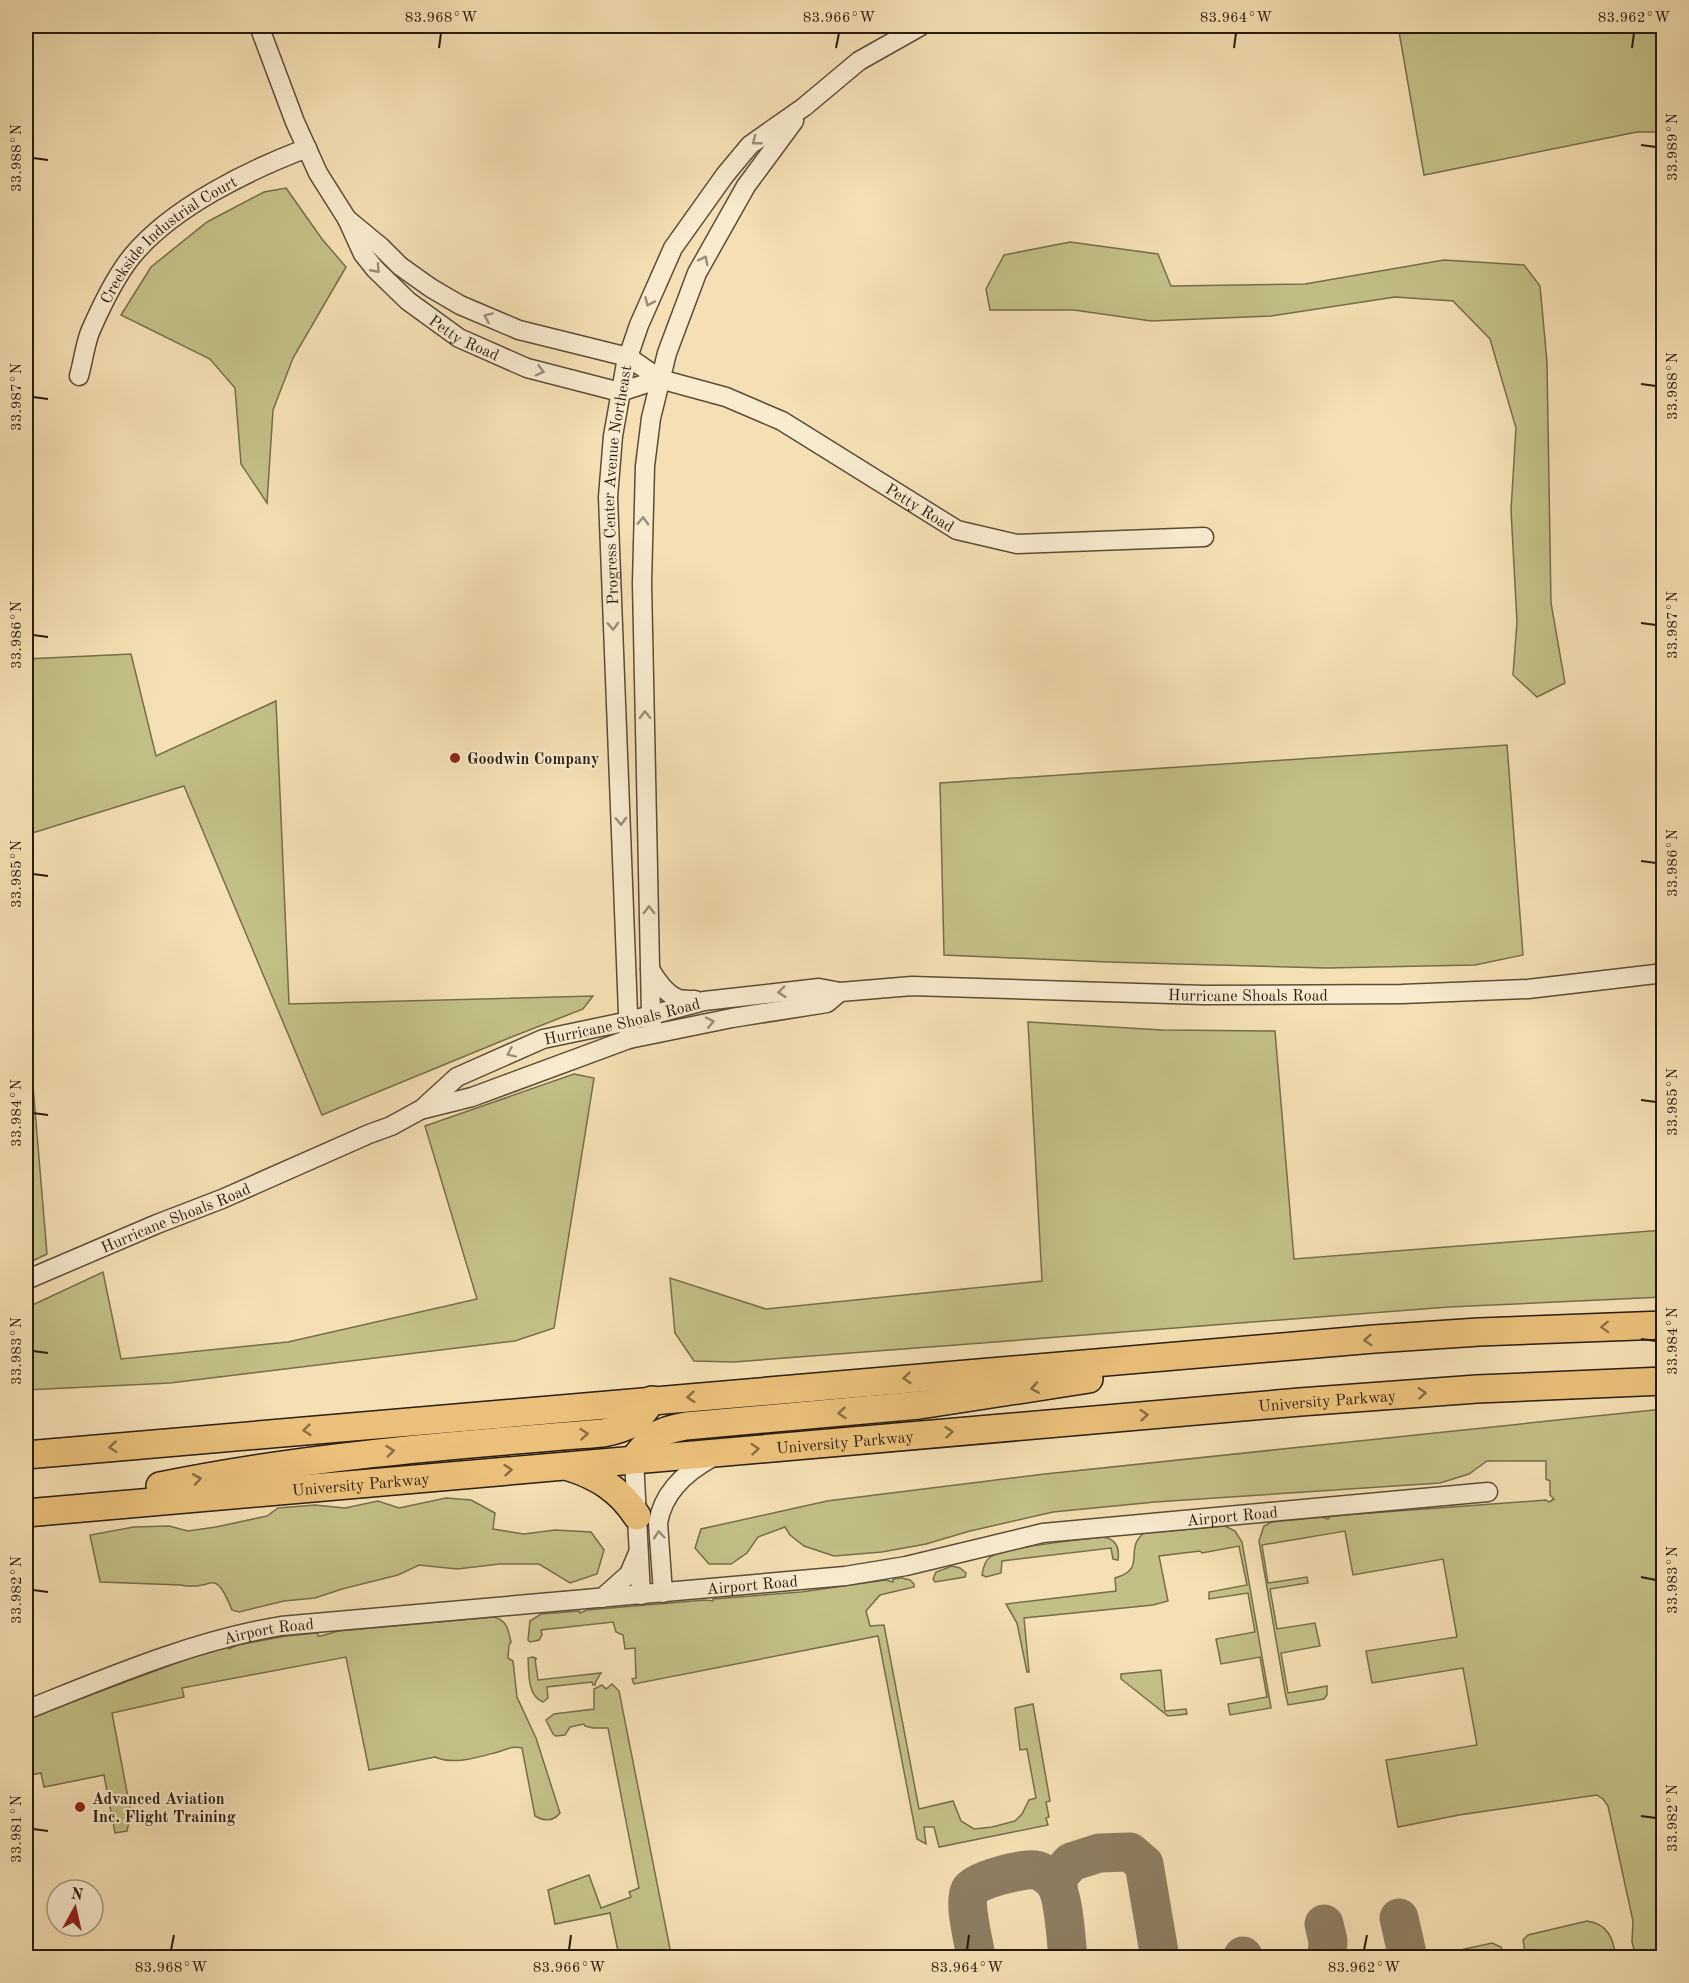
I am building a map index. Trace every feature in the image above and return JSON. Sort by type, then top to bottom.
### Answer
[{"type":"highway","points":[[26,1455],[1216,1352],[1479,1332],[1664,1325]]},
{"type":"highway","points":[[634,1459],[647,1443],[663,1430],[920,1405],[1154,1368],[1216,1352]]},
{"type":"highway","name":"University Parkway","points":[[26,1513],[1312,1401],[1477,1389],[1664,1381]]},
{"type":"highway","points":[[79,1508],[192,1479],[341,1457],[418,1448],[603,1433],[625,1428],[641,1417],[652,1400]]},
{"type":"highway","points":[[562,1466],[596,1477],[608,1484],[620,1493],[637,1516]]},
{"type":"street","name":"Petty Road","points":[[259,26],[295,122],[318,173],[347,219],[363,254],[375,269],[408,301],[459,338],[527,368],[620,392]]},
{"type":"street","points":[[804,107],[860,61],[921,26]]},
{"type":"street","name":"Progress Center Avenue Northeast","points":[[653,1033],[642,583],[646,459],[651,418],[668,353],[697,273],[739,198],[804,107]]},
{"type":"street","name":"Progress Center Avenue Northeast","points":[[629,1030],[608,497],[610,458],[620,392],[628,357],[639,325],[673,248],[725,175],[750,145],[804,107]]},
{"type":"street","name":"Creekside Industrial Court","points":[[79,376],[90,333],[109,293],[132,256],[169,220],[214,191],[307,147]]},
{"type":"street","name":"Petty Road","points":[[347,219],[400,266],[460,305],[519,330],[628,357],[660,379],[726,397],[782,421],[957,530],[1017,544],[1204,537]]},
{"type":"street","points":[[620,392],[660,379]]},
{"type":"street","points":[[650,969],[661,984],[679,999],[704,1001]]},
{"type":"street","name":"Hurricane Shoals Road","points":[[422,1109],[472,1097],[629,1030],[651,1014],[704,1001],[819,988],[840,992],[912,986],[1204,995],[1402,994],[1528,989],[1661,975]]},
{"type":"street","points":[[596,1028],[617,1005],[627,977]]},
{"type":"street","name":"Hurricane Shoals Road","points":[[26,1280],[391,1126],[422,1109],[457,1077],[543,1039],[596,1028],[653,1033],[827,1003],[840,992]]},
{"type":"street","points":[[663,1593],[658,1523],[660,1512],[671,1491],[689,1471],[723,1451]]},
{"type":"street","points":[[634,1459],[641,1595]]},
{"type":"street","name":"Airport Road","points":[[26,1710],[201,1644],[246,1632],[320,1622],[854,1575],[906,1566],[1013,1539],[1076,1529],[1488,1492]]},
{"type":"street","points":[[602,1598],[629,1574],[639,1551]]},
{"type":"shaded area","points":[[1398,26],[1663,26],[1663,132],[1637,132],[1424,175]]},
{"type":"shaded area","points":[[286,188],[322,239],[346,267],[293,358],[273,410],[267,503],[241,464],[235,388],[210,359],[121,315],[151,267],[207,222],[264,192]]},
{"type":"shaded area","points":[[1070,242],[1158,254],[1171,286],[1305,284],[1444,260],[1524,265],[1540,286],[1547,362],[1551,603],[1565,683],[1537,697],[1513,675],[1517,622],[1511,510],[1516,428],[1490,339],[1453,301],[1395,297],[1271,316],[1151,321],[1074,310],[990,310],[986,289],[1004,255]]},
{"type":"shaded area","points":[[131,654],[156,756],[276,701],[289,1004],[593,996],[583,1009],[322,1115],[184,786],[26,835],[26,659]]},
{"type":"shaded area","points":[[1507,745],[1523,955],[1475,965],[1327,968],[944,955],[940,783]]},
{"type":"shaded area","points":[[26,1002],[47,1254],[26,1264]]},
{"type":"shaded area","points":[[1028,1022],[1162,1030],[1275,1031],[1294,1259],[1663,1230],[1663,1297],[1449,1307],[734,1362],[694,1361],[675,1333],[670,1278],[766,1309],[1042,1281]]},
{"type":"shaded area","points":[[574,1074],[594,1078],[554,1328],[515,1341],[170,1383],[26,1390],[26,1308],[103,1272],[121,1359],[288,1342],[477,1299],[425,1126]]},
{"type":"shaded area","points":[[1663,1409],[1663,1957],[1636,1957],[1632,1942],[1633,1921],[1608,1806],[1597,1795],[1459,1815],[1398,1827],[1386,1760],[1477,1745],[1463,1668],[1372,1683],[1366,1651],[1457,1637],[1443,1559],[1353,1575],[1345,1531],[1262,1545],[1268,1583],[1307,1577],[1308,1583],[1270,1589],[1277,1629],[1315,1623],[1320,1646],[1281,1653],[1288,1693],[1327,1686],[1327,1695],[1324,1699],[1288,1705],[1259,1541],[1264,1526],[1274,1521],[1322,1517],[1328,1519],[1330,1516],[1546,1500],[1549,1502],[1554,1499],[1550,1495],[1550,1481],[1546,1479],[1546,1461],[1487,1461],[1469,1474],[1440,1483],[1155,1502],[1053,1512],[970,1531],[926,1544],[882,1552],[834,1556],[804,1546],[790,1535],[785,1527],[758,1537],[747,1553],[731,1564],[709,1564],[695,1548],[701,1529],[827,1501],[1045,1474]]},
{"type":"shaded area","points":[[446,1498],[471,1500],[495,1513],[493,1529],[524,1534],[555,1530],[591,1532],[604,1550],[597,1574],[570,1583],[539,1564],[500,1564],[457,1569],[419,1565],[398,1575],[315,1598],[284,1601],[239,1612],[232,1610],[221,1587],[216,1584],[192,1586],[100,1582],[90,1535],[134,1527],[169,1526],[188,1531],[216,1527],[267,1516],[278,1508],[315,1505],[345,1508],[378,1501],[399,1508]]},
{"type":"shaded area","points":[[1225,1526],[1235,1531],[1242,1542],[1271,1708],[1230,1715],[1228,1704],[1267,1697],[1260,1657],[1221,1664],[1216,1639],[1255,1632],[1248,1593],[1209,1599],[1209,1592],[1247,1585],[1239,1546],[1202,1553],[1200,1551],[1159,1556],[1168,1601],[1153,1605],[1024,1618],[1029,1672],[1027,1672],[1017,1623],[1006,1604],[1116,1591],[1115,1578],[1130,1569],[1133,1564],[1135,1546],[1144,1533]]},
{"type":"shaded area","points":[[1102,1537],[1116,1544],[1118,1560],[1113,1559],[1111,1548],[1002,1561],[1001,1573],[986,1577],[982,1575],[986,1562],[996,1554],[1025,1547]]},
{"type":"shaded area","points":[[952,1566],[966,1573],[965,1577],[935,1582],[933,1579],[936,1572]]},
{"type":"shaded area","points":[[893,1579],[910,1580],[914,1587],[880,1595],[866,1611],[870,1626],[884,1625],[919,1809],[953,1801],[961,1821],[974,1829],[1015,1821],[1022,1814],[1029,1800],[1036,1798],[1027,1749],[1020,1750],[1015,1708],[1033,1704],[1050,1801],[1046,1802],[1048,1825],[939,1847],[934,1827],[924,1827],[926,1844],[917,1839],[878,1636],[634,1684],[632,1679],[636,1678],[635,1648],[625,1649],[623,1635],[616,1632],[613,1622],[541,1630],[542,1635],[539,1640],[530,1642],[528,1640],[530,1621],[541,1614],[579,1611],[580,1613],[587,1610],[713,1601],[713,1599],[801,1592],[886,1580],[893,1582]]},
{"type":"shaded area","points":[[494,1617],[502,1621],[508,1630],[511,1642],[508,1658],[513,1661],[517,1697],[536,1738],[560,1813],[551,1819],[545,1820],[535,1816],[522,1748],[511,1748],[464,1760],[435,1757],[369,1770],[346,1657],[182,1688],[184,1697],[112,1713],[131,1813],[127,1831],[115,1833],[104,1775],[44,1787],[41,1773],[31,1775],[26,1773],[26,1719],[211,1650],[228,1647],[229,1649],[237,1645],[286,1636],[318,1633],[318,1636],[321,1636],[338,1631]]},
{"type":"shaded area","points":[[528,1658],[537,1659],[535,1659],[538,1680],[601,1673],[595,1685],[592,1682],[547,1687],[548,1698],[543,1702],[534,1695],[531,1689]]},
{"type":"shaded area","points":[[1161,1670],[1165,1711],[1186,1709],[1187,1714],[1168,1716],[1121,1679],[1121,1674]]},
{"type":"shaded area","points":[[612,1684],[619,1691],[671,1954],[654,1958],[588,1957],[618,1951],[610,1913],[555,1924],[548,1890],[589,1875],[601,1908],[631,1897],[629,1892],[639,1888],[608,1728],[593,1728],[584,1724],[570,1727],[565,1735],[556,1736],[546,1720],[554,1714],[594,1709],[594,1689],[602,1685],[606,1689]]},
{"type":"shaded area","points":[[1587,1921],[1605,1929],[1611,1938],[1616,1957],[1526,1957],[1523,1940],[1528,1935]]},
{"type":"shaded area","points":[[1492,1943],[1501,1947],[1505,1957],[1428,1957]]},
{"type":"waterway","points":[[1659,1927],[1664,1927]]},
{"type":"taxiway","points":[[1058,1889],[1058,1877],[1071,1862],[1099,1853],[1130,1852],[1144,1864],[1160,1958]]},
{"type":"taxiway","points":[[976,1958],[968,1913],[970,1890],[981,1882],[1029,1870],[1037,1870],[1045,1874],[1057,1888],[1064,1918],[1068,1958]]},
{"type":"taxiway","points":[[1399,1918],[1408,1958]]},
{"type":"taxiway","points":[[1324,1924],[1328,1941],[1327,1958]]},
{"type":"place","name":"Goodwin Company","points":[[455,758]]},
{"type":"place","name":"Advanced Aviation Inc. Flight Training","points":[[80,1807]]}]
